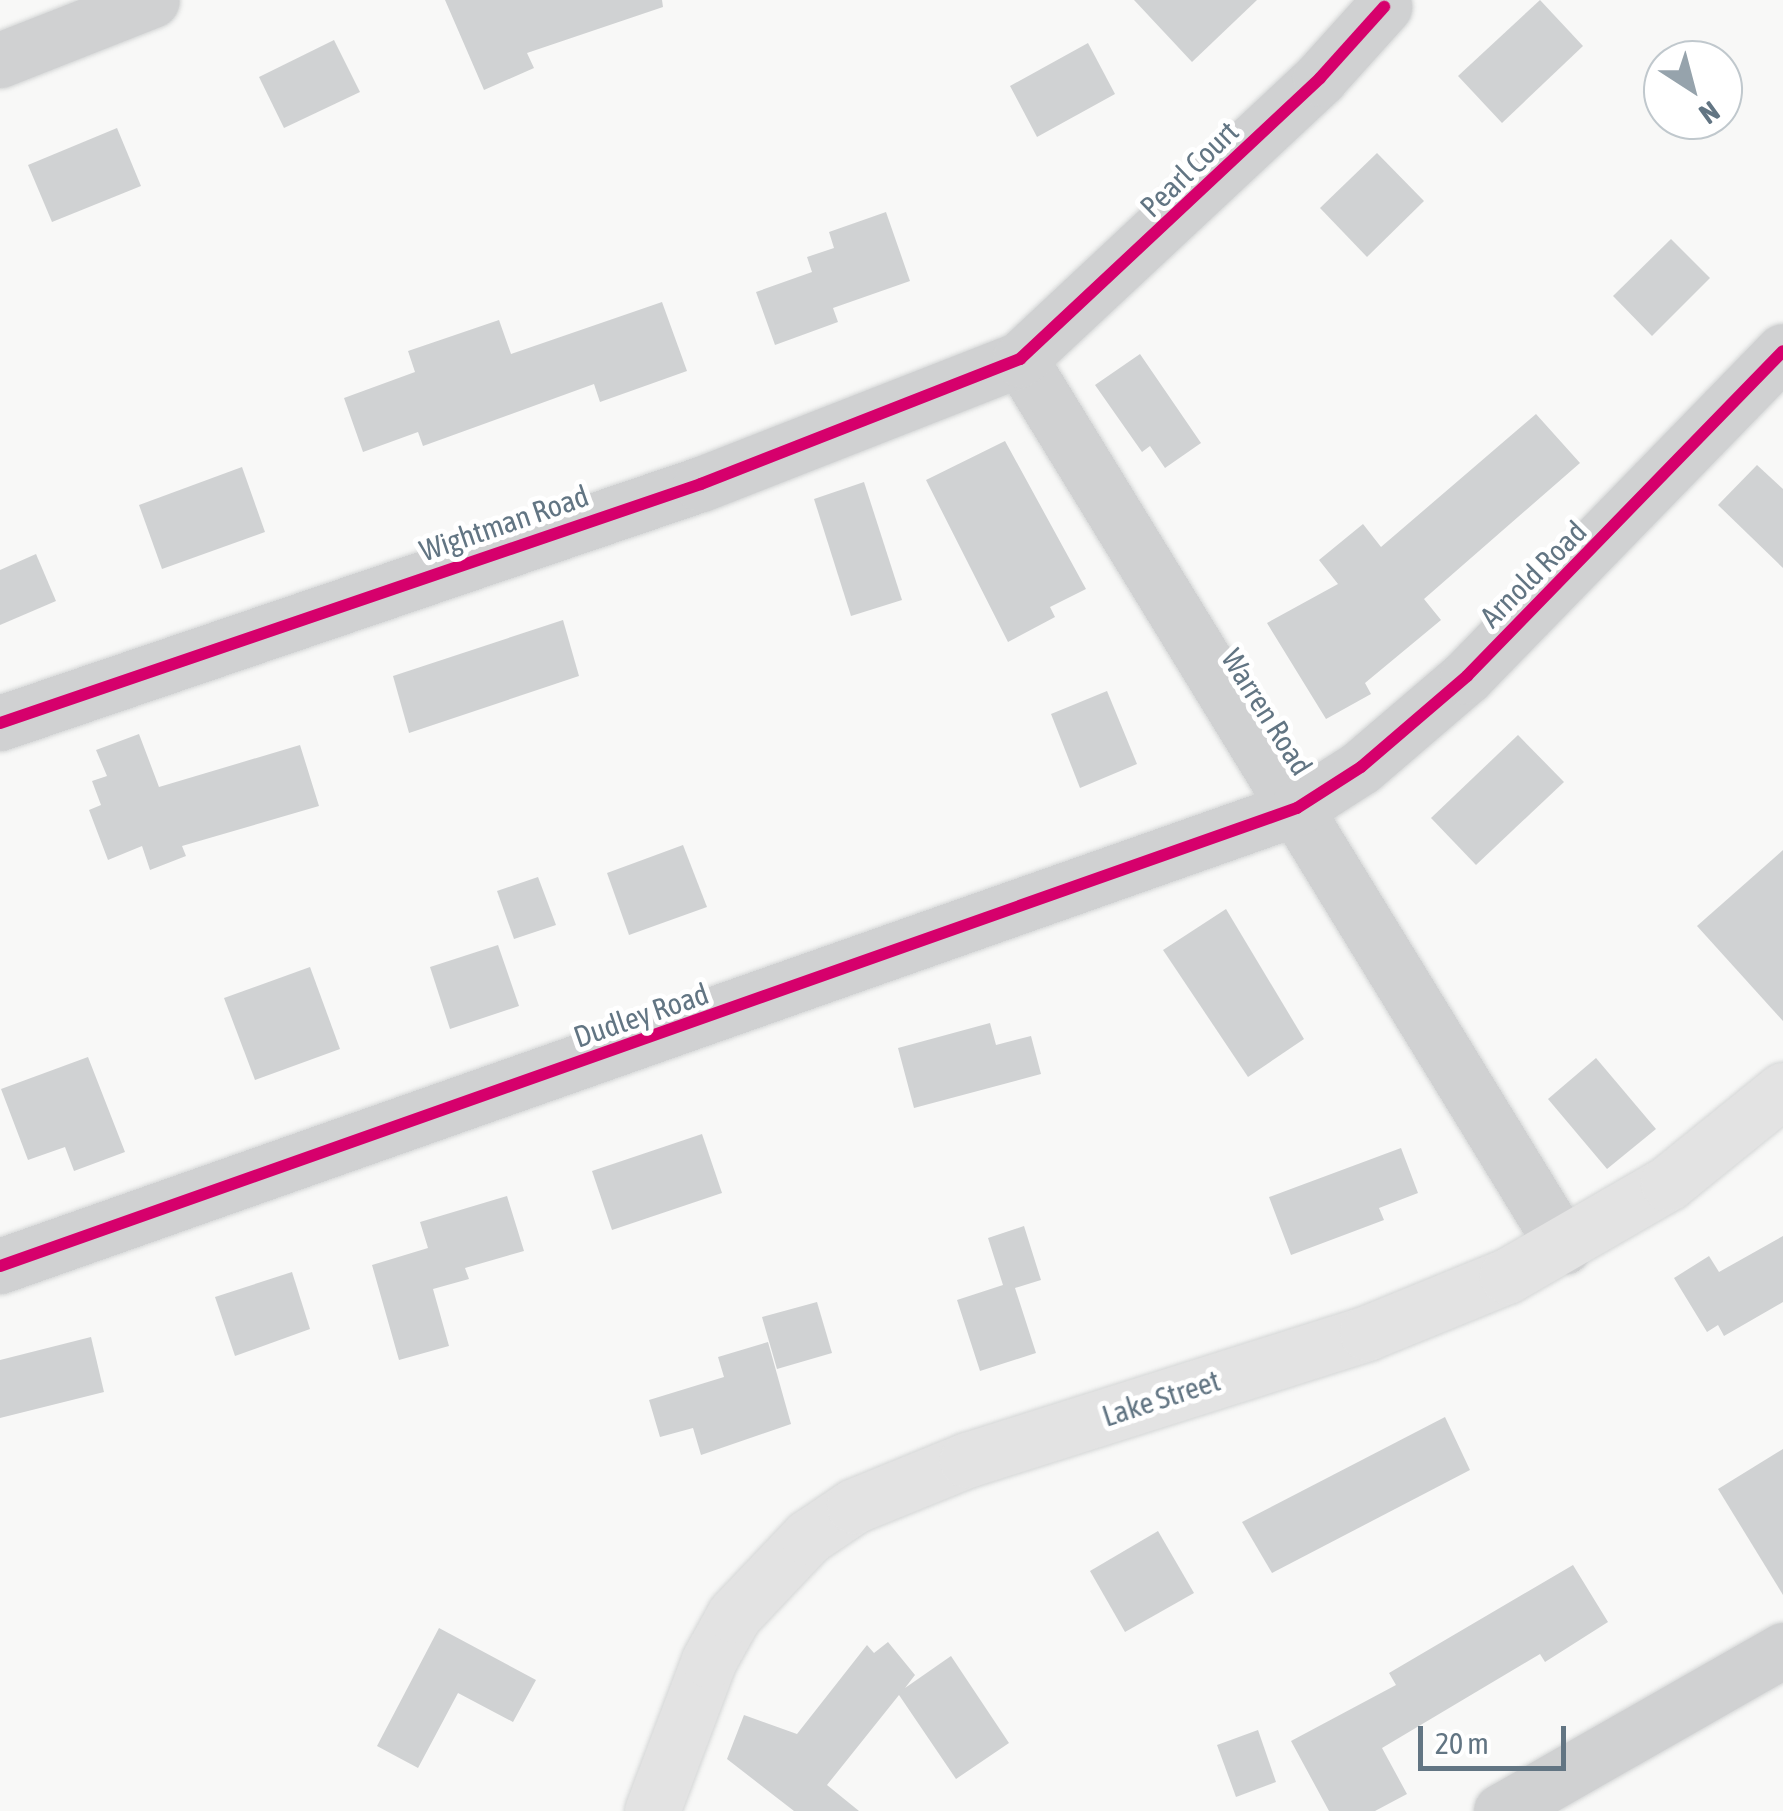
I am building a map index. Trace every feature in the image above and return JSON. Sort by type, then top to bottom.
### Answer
[{"type":"street","points":[[0,60],[152,0]]},
{"type":"street","name":"Pearl Court","points":[[1020,359],[1306,92],[1384,6]]},
{"type":"street","name":"Arnold Road","points":[[1296,808],[1361,767],[1467,676],[1783,351]]},
{"type":"street","name":"Wightman Road","points":[[0,723],[701,484],[1020,359]]},
{"type":"street","name":"Warren Road","points":[[1020,359],[1564,1246]]},
{"type":"street","name":"Dudley Road","points":[[0,1266],[1296,808]]},
{"type":"street","name":"Lake Street","points":[[652,1811],[709,1660],[734,1616],[808,1536],[854,1506],[967,1460],[1367,1333],[1564,1246],[1668,1183],[1783,1090]]},
{"type":"street","points":[[1501,1811],[1783,1650]]},
{"type":"building","points":[[445,0],[662,0],[663,7],[527,53],[534,68],[484,90]]},
{"type":"building","points":[[1134,0],[1257,0],[1192,62]]},
{"type":"building","points":[[1540,0],[1583,46],[1502,123],[1458,76]]},
{"type":"building","points":[[334,40],[360,92],[284,128],[259,77]]},
{"type":"building","points":[[1088,43],[1115,94],[1037,137],[1010,86]]},
{"type":"building","points":[[117,128],[141,186],[52,222],[28,165]]},
{"type":"building","points":[[1377,153],[1424,201],[1367,257],[1320,208]]},
{"type":"building","points":[[886,212],[910,281],[833,308],[838,322],[775,345],[756,292],[812,272],[807,257],[834,248],[829,232]]},
{"type":"building","points":[[1671,239],[1710,278],[1652,336],[1613,296]]},
{"type":"building","points":[[662,302],[687,371],[600,402],[594,384],[423,446],[418,432],[363,452],[344,398],[415,372],[408,351],[499,320],[511,354]]},
{"type":"building","points":[[1140,354],[1201,443],[1165,468],[1150,446],[1142,452],[1095,385]]},
{"type":"building","points":[[1536,414],[1580,463],[1424,599],[1441,620],[1365,683],[1371,694],[1326,719],[1267,623],[1338,584],[1319,560],[1363,524],[1381,547]]},
{"type":"building","points":[[1005,441],[1086,589],[1050,607],[1055,617],[1008,642],[926,480]]},
{"type":"building","points":[[1757,465],[1783,489],[1783,568],[1718,505]]},
{"type":"building","points":[[242,467],[265,532],[162,569],[139,505]]},
{"type":"building","points":[[864,482],[902,600],[851,616],[814,499]]},
{"type":"building","points":[[36,554],[56,601],[0,625],[0,570]]},
{"type":"building","points":[[563,620],[579,676],[409,733],[393,676]]},
{"type":"building","points":[[1107,691],[1137,764],[1080,788],[1051,714]]},
{"type":"building","points":[[139,734],[159,787],[300,745],[319,806],[182,846],[186,856],[150,870],[142,846],[108,860],[89,810],[101,805],[92,781],[107,776],[96,750]]},
{"type":"building","points":[[1518,735],[1564,782],[1476,865],[1431,818]]},
{"type":"building","points":[[683,845],[707,907],[629,935],[607,873]]},
{"type":"building","points":[[1783,850],[1783,1021],[1697,926]]},
{"type":"building","points":[[538,877],[556,925],[514,939],[497,891]]},
{"type":"building","points":[[1226,909],[1304,1039],[1248,1077],[1163,950]]},
{"type":"building","points":[[498,945],[519,1006],[450,1029],[430,967]]},
{"type":"building","points":[[310,967],[340,1049],[255,1080],[224,998]]},
{"type":"building","points":[[990,1023],[996,1045],[1031,1036],[1041,1074],[914,1108],[898,1048]]},
{"type":"building","points":[[88,1057],[125,1152],[74,1171],[65,1147],[28,1160],[1,1089]]},
{"type":"building","points":[[1596,1058],[1656,1129],[1607,1169],[1548,1099]]},
{"type":"building","points":[[702,1134],[722,1193],[612,1230],[592,1171]]},
{"type":"building","points":[[1401,1148],[1418,1193],[1379,1208],[1384,1220],[1291,1255],[1269,1197]]},
{"type":"building","points":[[507,1196],[524,1251],[465,1268],[469,1279],[433,1289],[449,1346],[399,1360],[372,1265],[428,1248],[420,1222]]},
{"type":"building","points":[[1024,1226],[1041,1280],[1015,1288],[1036,1353],[980,1371],[957,1300],[1003,1285],[988,1238]]},
{"type":"building","points":[[1783,1236],[1783,1302],[1724,1336],[1718,1325],[1707,1332],[1674,1278],[1709,1256],[1719,1272]]},
{"type":"building","points":[[292,1272],[310,1329],[235,1356],[215,1297]]},
{"type":"building","points":[[817,1302],[832,1353],[777,1369],[762,1317]]},
{"type":"building","points":[[91,1337],[104,1392],[0,1418],[0,1360]]},
{"type":"building","points":[[768,1342],[791,1424],[701,1455],[693,1428],[660,1437],[649,1400],[724,1377],[718,1357]]},
{"type":"building","points":[[1445,1417],[1470,1470],[1272,1573],[1242,1522]]},
{"type":"building","points":[[1783,1449],[1783,1595],[1718,1489]]},
{"type":"building","points":[[1158,1531],[1194,1593],[1125,1632],[1090,1571]]},
{"type":"building","points":[[1573,1565],[1608,1622],[1545,1662],[1540,1654],[1382,1748],[1407,1794],[1375,1811],[1329,1811],[1291,1741],[1396,1685],[1389,1673]]},
{"type":"building","points":[[439,1628],[536,1680],[513,1722],[458,1693],[418,1768],[377,1746]]},
{"type":"building","points":[[888,1642],[915,1675],[905,1688],[951,1656],[1009,1743],[956,1779],[899,1695],[827,1785],[859,1811],[794,1811],[727,1759],[744,1715],[797,1734],[867,1645],[874,1653]]},
{"type":"building","points":[[1258,1730],[1276,1782],[1236,1797],[1217,1745]]},
{"type":"cycle path","points":[[0,723],[701,484],[1020,359],[1320,78],[1384,7]]},
{"type":"cycle path","points":[[0,1266],[1297,808],[1361,767],[1467,676],[1783,351]]}]
